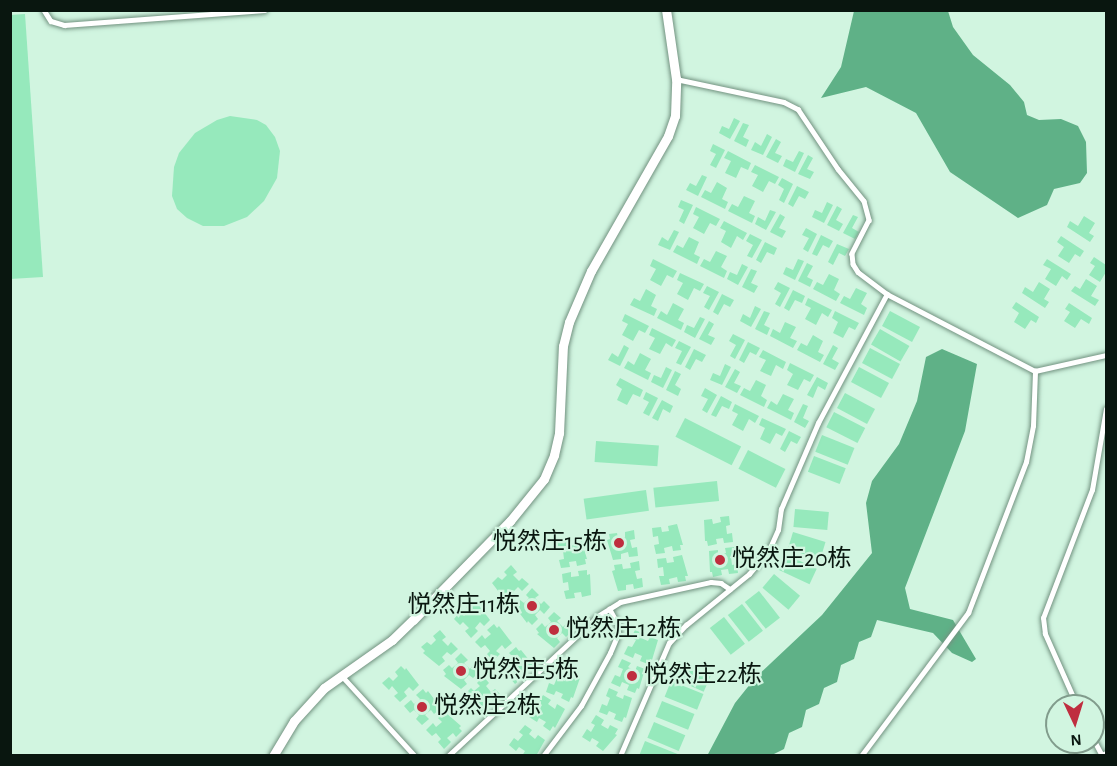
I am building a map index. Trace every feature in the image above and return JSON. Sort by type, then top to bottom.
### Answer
[{"type":"street","points":[[273,756],[294,721],[324,688],[392,640],[510,521],[544,479],[554,455],[559,433],[563,346],[569,322],[591,271],[668,136],[675,116],[676,79],[666,10]]},
{"type":"lane","points":[[44,10],[51,21],[64,25],[264,10]]},
{"type":"lane","points":[[676,79],[784,102],[798,109],[826,153],[868,210],[867,229],[852,254],[853,264],[858,272],[887,294],[1035,371],[1107,355]]},
{"type":"lane","points":[[620,756],[669,644],[686,625],[757,567],[769,550],[778,530],[781,509],[818,423],[887,294]]},
{"type":"lane","points":[[861,756],[968,613],[1026,462],[1033,426],[1035,371]]},
{"type":"lane","points":[[1072,694],[1045,634],[1043,618],[1092,490],[1107,409]]},
{"type":"lane","points":[[448,756],[598,616],[620,602],[711,582],[721,583],[730,589]]},
{"type":"lane","points":[[543,756],[581,706],[610,653],[618,634],[618,625],[609,609]]},
{"type":"lane","points":[[342,675],[415,756]]},
{"type":"shaded area","points":[[854,11],[948,11],[953,27],[973,55],[1010,85],[1024,102],[1027,115],[1039,120],[1061,119],[1078,126],[1086,142],[1087,173],[1080,183],[1054,189],[1047,205],[1018,218],[950,172],[916,113],[866,87],[821,98],[841,67]]},
{"type":"shaded area","points":[[942,349],[977,364],[965,431],[905,588],[910,609],[953,620],[976,659],[972,662],[952,653],[933,633],[877,620],[871,637],[859,642],[854,659],[841,665],[837,682],[824,688],[819,704],[806,710],[802,727],[789,733],[784,749],[772,755],[707,756],[735,703],[755,678],[822,615],[872,553],[866,503],[872,481],[899,444],[917,401],[926,357]]},
{"type":"building","points":[[25,14],[43,277],[10,279],[10,15]]},
{"type":"building","points":[[230,116],[257,120],[266,125],[275,137],[280,151],[277,178],[264,201],[247,217],[224,226],[203,226],[187,218],[177,209],[172,196],[174,167],[179,153],[195,133],[217,120]]},
{"type":"building","points":[[734,118],[740,121],[730,139],[719,133],[722,126],[729,129]]},
{"type":"building","points":[[743,123],[749,125],[743,137],[749,140],[746,147],[734,141]]},
{"type":"building","points":[[767,134],[772,137],[763,155],[751,150],[755,142],[761,146]]},
{"type":"building","points":[[776,139],[781,142],[775,153],[782,156],[778,163],[766,157]]},
{"type":"building","points":[[713,144],[725,150],[716,168],[710,165],[716,154],[710,151]]},
{"type":"building","points":[[728,151],[751,163],[748,170],[741,167],[736,178],[725,173],[731,161],[724,158]]},
{"type":"building","points":[[799,151],[804,153],[795,172],[783,166],[786,159],[793,162]]},
{"type":"building","points":[[808,155],[813,158],[807,169],[814,172],[810,179],[798,174]]},
{"type":"building","points":[[755,165],[779,177],[775,184],[769,181],[763,192],[752,186],[758,175],[751,172]]},
{"type":"building","points":[[702,175],[707,177],[698,196],[686,190],[690,183],[696,186]]},
{"type":"building","points":[[782,178],[793,184],[784,203],[779,200],[784,189],[778,185]]},
{"type":"building","points":[[717,182],[727,188],[722,199],[728,202],[725,209],[701,197],[705,190],[711,193]]},
{"type":"building","points":[[797,186],[809,192],[805,199],[799,196],[793,207],[788,204]]},
{"type":"building","points":[[744,196],[755,201],[749,213],[755,216],[752,223],[728,211],[732,204],[738,207]]},
{"type":"building","points":[[681,200],[693,205],[684,224],[679,221],[684,210],[678,207]]},
{"type":"building","points":[[827,202],[833,205],[824,223],[812,217],[815,210],[822,213]]},
{"type":"building","points":[[837,206],[842,209],[836,220],[843,224],[839,231],[827,225]]},
{"type":"building","points":[[696,207],[720,219],[716,226],[710,223],[704,234],[693,228],[699,217],[693,214]]},
{"type":"building","points":[[770,210],[776,212],[766,230],[755,224],[758,217],[765,221]]},
{"type":"building","points":[[780,214],[785,217],[779,228],[786,231],[782,238],[770,232]]},
{"type":"building","points":[[853,215],[858,217],[852,228],[859,232],[855,239],[843,233]]},
{"type":"building","points":[[1084,216],[1095,223],[1089,233],[1094,236],[1090,242],[1067,227],[1070,221],[1078,226]]},
{"type":"building","points":[[724,221],[747,233],[743,240],[737,236],[731,248],[721,242],[726,231],[720,228]]},
{"type":"building","points":[[806,228],[817,234],[808,252],[803,249],[809,238],[802,235]]},
{"type":"building","points":[[674,230],[679,232],[670,250],[658,245],[662,237],[668,241]]},
{"type":"building","points":[[750,234],[762,240],[752,258],[747,256],[753,245],[746,241]]},
{"type":"building","points":[[821,235],[833,241],[829,248],[823,245],[817,256],[812,254]]},
{"type":"building","points":[[1061,236],[1084,251],[1080,257],[1075,254],[1069,263],[1058,256],[1064,247],[1057,242]]},
{"type":"building","points":[[689,237],[699,242],[694,254],[700,257],[697,264],[673,252],[677,245],[683,248]]},
{"type":"building","points":[[765,242],[777,248],[774,255],[767,252],[761,263],[756,260]]},
{"type":"building","points":[[837,244],[849,249],[845,256],[839,253],[833,265],[828,262]]},
{"type":"building","points":[[716,251],[727,256],[721,267],[727,271],[724,278],[700,266],[704,259],[710,262]]},
{"type":"building","points":[[1094,257],[1106,265],[1106,272],[1100,282],[1089,275],[1095,266],[1090,263]]},
{"type":"building","points":[[653,259],[677,271],[673,278],[667,275],[661,286],[650,280],[656,269],[650,266]]},
{"type":"building","points":[[798,259],[804,261],[795,280],[783,274],[786,267],[793,270]]},
{"type":"building","points":[[1047,259],[1071,274],[1067,280],[1062,276],[1056,286],[1045,279],[1051,269],[1043,265]]},
{"type":"building","points":[[807,263],[813,266],[807,277],[813,280],[810,287],[798,281]]},
{"type":"building","points":[[742,264],[748,267],[738,285],[727,279],[730,272],[737,275]]},
{"type":"building","points":[[751,269],[757,271],[751,283],[758,286],[754,293],[742,287]]},
{"type":"building","points":[[680,273],[704,284],[700,291],[694,288],[688,300],[677,294],[683,283],[677,280]]},
{"type":"building","points":[[829,274],[839,279],[834,290],[840,294],[836,301],[813,289],[817,282],[823,285]]},
{"type":"building","points":[[1086,279],[1097,286],[1091,296],[1099,300],[1095,306],[1071,291],[1075,286],[1080,289]]},
{"type":"building","points":[[778,282],[790,288],[780,307],[775,304],[781,293],[774,289]]},
{"type":"building","points":[[1039,282],[1050,289],[1044,299],[1049,302],[1045,308],[1022,293],[1025,287],[1033,292]]},
{"type":"building","points":[[707,286],[719,292],[709,310],[704,307],[710,296],[703,293]]},
{"type":"building","points":[[856,288],[867,293],[861,304],[867,308],[864,315],[840,303],[844,296],[850,299]]},
{"type":"building","points":[[646,289],[656,295],[651,306],[657,309],[654,316],[630,305],[634,298],[640,301]]},
{"type":"building","points":[[793,290],[805,296],[802,303],[795,300],[789,311],[784,308]]},
{"type":"building","points":[[722,294],[734,300],[730,307],[724,304],[718,315],[713,312]]},
{"type":"building","points":[[808,298],[832,310],[828,317],[822,313],[816,325],[805,319],[811,308],[805,305]]},
{"type":"building","points":[[1016,302],[1039,317],[1036,323],[1031,320],[1025,329],[1014,322],[1019,313],[1012,308]]},
{"type":"building","points":[[673,303],[684,309],[678,320],[684,323],[681,330],[657,318],[661,311],[667,315]]},
{"type":"building","points":[[1069,303],[1092,318],[1089,324],[1081,319],[1075,328],[1064,321],[1070,312],[1065,309]]},
{"type":"building","points":[[755,306],[761,309],[751,327],[740,321],[743,314],[750,318]]},
{"type":"building","points":[[764,311],[770,313],[764,325],[770,328],[767,335],[755,329]]},
{"type":"building","points":[[835,311],[859,323],[855,330],[849,327],[843,338],[833,333],[838,322],[832,318]]},
{"type":"building","points":[[890,311],[920,327],[912,342],[882,326]]},
{"type":"building","points":[[625,314],[649,326],[645,333],[639,330],[633,341],[622,335],[628,324],[622,321]]},
{"type":"building","points":[[700,317],[705,319],[695,338],[684,332],[687,325],[694,328]]},
{"type":"building","points":[[709,321],[714,324],[708,335],[715,338],[711,345],[699,339]]},
{"type":"building","points":[[785,322],[796,327],[790,338],[797,341],[793,348],[770,336],[773,329],[780,333]]},
{"type":"building","points":[[652,328],[676,340],[672,347],[666,343],[660,354],[649,349],[655,338],[649,335]]},
{"type":"building","points":[[880,329],[909,346],[900,362],[871,345]]},
{"type":"building","points":[[733,334],[745,340],[735,359],[730,356],[736,345],[729,341]]},
{"type":"building","points":[[813,335],[823,341],[818,352],[824,355],[820,362],[797,350],[801,343],[807,346]]},
{"type":"building","points":[[679,341],[691,347],[681,365],[676,363],[682,351],[675,348]]},
{"type":"building","points":[[748,342],[760,348],[756,355],[750,352],[744,363],[739,360]]},
{"type":"building","points":[[624,345],[629,348],[620,366],[608,360],[612,353],[618,357]]},
{"type":"building","points":[[833,345],[838,348],[832,359],[839,363],[835,370],[823,364]]},
{"type":"building","points":[[870,348],[900,364],[892,379],[862,363]]},
{"type":"building","points":[[694,349],[706,355],[702,362],[696,359],[690,370],[685,367]]},
{"type":"building","points":[[763,350],[786,362],[783,369],[776,365],[771,376],[760,371],[766,360],[759,357]]},
{"type":"building","points":[[640,353],[651,359],[645,370],[651,373],[648,380],[624,368],[628,361],[634,365]]},
{"type":"building","points":[[790,363],[814,375],[810,382],[804,379],[798,390],[787,385],[793,374],[787,370]]},
{"type":"building","points":[[725,364],[731,367],[722,385],[710,380],[713,373],[720,376]]},
{"type":"building","points":[[666,367],[672,370],[663,388],[651,382],[654,375],[661,378]]},
{"type":"building","points":[[859,367],[889,383],[881,398],[851,382]]},
{"type":"building","points":[[735,369],[740,372],[734,383],[741,386],[737,393],[725,387]]},
{"type":"building","points":[[675,371],[681,374],[675,385],[681,389],[678,396],[666,390]]},
{"type":"building","points":[[817,377],[828,383],[825,390],[818,386],[813,398],[807,395]]},
{"type":"building","points":[[620,378],[643,390],[640,397],[633,394],[627,405],[617,400],[622,389],[616,385]]},
{"type":"building","points":[[756,380],[766,385],[761,396],[767,400],[764,407],[740,395],[744,388],[750,391]]},
{"type":"building","points":[[705,388],[717,395],[707,413],[702,410],[708,399],[701,396]]},
{"type":"building","points":[[646,392],[658,398],[649,416],[643,413],[649,402],[643,399]]},
{"type":"building","points":[[845,393],[875,409],[867,424],[837,408]]},
{"type":"building","points":[[783,394],[794,399],[788,410],[794,413],[791,420],[767,408],[771,401],[777,405]]},
{"type":"building","points":[[721,396],[732,402],[729,409],[722,406],[716,417],[711,415]]},
{"type":"building","points":[[662,400],[673,406],[670,413],[663,409],[658,421],[652,418]]},
{"type":"building","points":[[735,404],[759,416],[755,423],[749,419],[743,431],[732,425],[738,414],[732,411]]},
{"type":"building","points":[[803,404],[808,406],[803,418],[809,421],[805,428],[794,422]]},
{"type":"building","points":[[834,412],[865,428],[857,443],[826,427]]},
{"type":"building","points":[[685,418],[741,447],[732,465],[675,437]]},
{"type":"building","points":[[762,418],[786,429],[782,436],[776,433],[770,444],[760,439],[765,428],[759,425]]},
{"type":"building","points":[[789,431],[801,437],[797,444],[791,441],[785,452],[780,449]]},
{"type":"building","points":[[822,435],[854,448],[848,465],[815,452]]},
{"type":"building","points":[[596,441],[659,445],[657,466],[595,462]]},
{"type":"building","points":[[748,450],[785,469],[776,488],[738,469]]},
{"type":"building","points":[[814,456],[846,468],[840,484],[808,472]]},
{"type":"building","points":[[717,481],[719,501],[655,508],[653,488]]},
{"type":"building","points":[[646,490],[649,511],[587,520],[584,499]]},
{"type":"building","points":[[795,509],[829,512],[827,530],[793,527]]},
{"type":"building","points":[[729,516],[730,525],[726,526],[727,534],[732,533],[733,542],[724,543],[723,538],[716,539],[717,544],[708,546],[705,541],[704,520],[712,519],[713,524],[721,522],[720,517]]},
{"type":"building","points":[[677,524],[683,545],[680,545],[681,550],[673,551],[672,546],[664,548],[665,553],[656,554],[654,545],[659,544],[658,536],[653,537],[652,528],[661,527],[662,532],[669,531],[668,526]]},
{"type":"building","name":"悦然庄15栋","points":[[634,530],[635,539],[630,540],[632,548],[637,547],[638,556],[629,557],[628,552],[621,554],[621,559],[613,560],[607,540],[610,539],[609,534],[617,533],[618,538],[625,537],[625,532]]},
{"type":"building","points":[[793,532],[826,542],[820,559],[788,549]]},
{"type":"building","points":[[581,539],[587,559],[585,559],[586,564],[577,566],[576,561],[569,562],[570,567],[561,568],[559,560],[564,559],[563,551],[558,552],[556,543],[566,541],[566,546],[574,545],[573,540]]},
{"type":"building","name":"悦然庄20栋","points":[[734,547],[736,556],[731,557],[732,565],[737,564],[738,573],[729,574],[728,569],[721,570],[722,575],[713,577],[710,572],[709,551],[718,550],[718,555],[726,553],[725,548]]},
{"type":"building","points":[[785,554],[817,569],[810,584],[778,569]]},
{"type":"building","points":[[682,555],[688,576],[685,576],[686,581],[678,582],[677,577],[669,579],[670,584],[661,585],[659,576],[664,576],[663,567],[658,568],[657,559],[666,558],[667,563],[674,562],[673,557]]},
{"type":"building","points":[[639,561],[640,570],[635,571],[637,579],[642,578],[643,587],[634,589],[633,584],[626,585],[626,590],[618,591],[612,571],[615,570],[614,565],[622,564],[623,569],[631,568],[630,563]]},
{"type":"building","points":[[511,565],[517,572],[513,575],[519,581],[522,578],[529,584],[522,591],[518,587],[513,592],[516,596],[510,602],[507,598],[505,600],[492,583],[498,577],[502,580],[507,575],[504,572]]},
{"type":"building","points":[[587,570],[587,575],[590,574],[591,595],[582,597],[581,592],[574,593],[575,598],[566,599],[564,591],[569,590],[568,582],[563,583],[562,574],[571,572],[571,577],[579,576],[578,571]]},
{"type":"building","points":[[774,574],[800,596],[788,610],[762,588]]},
{"type":"building","name":"悦然庄11栋","points":[[532,588],[539,595],[535,598],[541,604],[544,601],[550,607],[544,614],[540,610],[535,615],[538,619],[532,625],[528,621],[527,623],[514,606],[520,600],[524,603],[529,598],[526,595]]},
{"type":"building","points":[[759,591],[780,618],[766,629],[745,602]]},
{"type":"building","points":[[472,601],[476,605],[477,603],[490,620],[484,626],[480,622],[475,628],[478,631],[471,638],[465,631],[469,628],[463,622],[460,625],[454,619],[460,612],[464,616],[469,611],[466,607]]},
{"type":"building","points":[[742,604],[763,631],[749,642],[728,615]]},
{"type":"building","name":"悦然庄12栋","points":[[554,612],[561,618],[557,621],[563,627],[566,624],[572,631],[566,637],[562,633],[557,638],[560,642],[554,648],[537,634],[539,633],[536,629],[542,623],[545,627],[551,622],[548,618]]},
{"type":"building","points":[[724,617],[745,644],[731,655],[710,628]]},
{"type":"building","points":[[494,624],[497,628],[499,626],[512,643],[505,649],[502,645],[496,651],[500,654],[493,661],[487,654],[490,651],[485,645],[481,648],[475,642],[482,635],[485,639],[491,634],[487,630]]},
{"type":"building","points":[[440,630],[446,637],[442,640],[448,646],[451,642],[458,649],[451,655],[447,652],[442,657],[445,661],[439,666],[423,653],[425,651],[421,647],[427,642],[431,645],[436,640],[433,636]]},
{"type":"building","points":[[635,630],[644,634],[641,638],[648,641],[650,637],[658,640],[652,660],[650,659],[648,664],[640,661],[642,656],[635,653],[633,658],[624,654],[628,646],[632,647],[636,640],[631,638]]},
{"type":"building","points":[[516,647],[534,666],[527,672],[524,669],[518,674],[522,678],[515,684],[509,677],[512,674],[507,668],[503,671],[497,665],[504,659],[507,662],[513,657],[509,653]]},
{"type":"building","name":"悦然庄5栋","points":[[461,653],[468,660],[464,663],[470,669],[473,665],[479,672],[473,678],[469,675],[464,680],[467,684],[461,689],[444,676],[446,674],[443,670],[449,665],[452,668],[458,663],[455,659]]},
{"type":"building","name":"悦然庄22栋","points":[[622,659],[631,663],[628,667],[635,671],[637,666],[645,669],[639,689],[637,688],[635,693],[627,690],[629,685],[622,682],[620,687],[611,683],[615,675],[620,677],[623,669],[618,667]]},
{"type":"building","points":[[679,661],[711,675],[704,692],[672,677]]},
{"type":"building","points":[[401,666],[405,670],[406,668],[419,685],[413,691],[409,687],[404,692],[407,696],[400,702],[394,696],[398,693],[392,686],[389,690],[382,683],[389,677],[393,681],[398,676],[395,672]]},
{"type":"building","points":[[556,668],[565,671],[563,676],[569,679],[572,674],[580,678],[573,698],[571,697],[569,702],[561,698],[563,694],[556,691],[554,695],[546,692],[549,683],[554,685],[557,678],[553,676]]},
{"type":"building","points":[[483,676],[489,683],[486,686],[491,692],[495,689],[501,695],[494,702],[491,698],[485,703],[489,707],[483,713],[479,709],[477,711],[465,694],[471,688],[474,691],[480,686],[477,683]]},
{"type":"building","points":[[671,681],[703,694],[697,710],[665,697]]},
{"type":"building","points":[[609,688],[618,692],[616,696],[623,699],[624,695],[632,698],[626,718],[624,717],[622,722],[614,719],[616,714],[609,711],[607,715],[599,712],[602,704],[607,706],[610,698],[606,696]]},
{"type":"building","name":"悦然庄2栋","points":[[423,689],[426,693],[428,691],[441,708],[434,714],[431,710],[425,715],[429,719],[422,725],[416,719],[419,715],[414,710],[410,713],[404,706],[411,700],[414,704],[420,699],[416,695]]},
{"type":"building","points":[[543,695],[551,700],[548,704],[555,709],[557,704],[565,709],[555,728],[553,726],[550,731],[543,726],[546,722],[539,718],[537,722],[529,717],[534,709],[538,712],[542,705],[539,702]]},
{"type":"building","points":[[662,701],[694,714],[688,730],[656,717]]},
{"type":"building","points":[[445,712],[461,726],[459,728],[462,731],[456,737],[453,733],[447,738],[451,742],[444,749],[438,742],[441,739],[436,733],[432,736],[426,730],[433,723],[436,727],[442,722],[438,718]]},
{"type":"building","points":[[596,715],[604,720],[601,725],[608,729],[610,725],[618,729],[615,734],[617,735],[603,751],[596,746],[599,742],[592,738],[590,742],[582,737],[587,729],[591,732],[595,725],[591,723]]},
{"type":"building","points":[[654,722],[685,735],[679,751],[647,738]]},
{"type":"building","points":[[525,725],[532,730],[529,734],[535,739],[538,735],[545,740],[536,756],[522,756],[525,751],[519,747],[516,751],[509,745],[514,738],[518,741],[523,735],[519,732]]},
{"type":"building","points":[[645,741],[680,755],[680,756],[639,756]]},
{"type":"place","name":"悦然庄15栋","points":[[619,543]]},
{"type":"place","name":"悦然庄20栋","points":[[720,560]]},
{"type":"place","name":"悦然庄11栋","points":[[532,606]]},
{"type":"place","name":"悦然庄12栋","points":[[554,630]]},
{"type":"place","name":"悦然庄5栋","points":[[461,671]]},
{"type":"place","name":"悦然庄22栋","points":[[632,676]]},
{"type":"place","name":"悦然庄2栋","points":[[422,707]]}]
